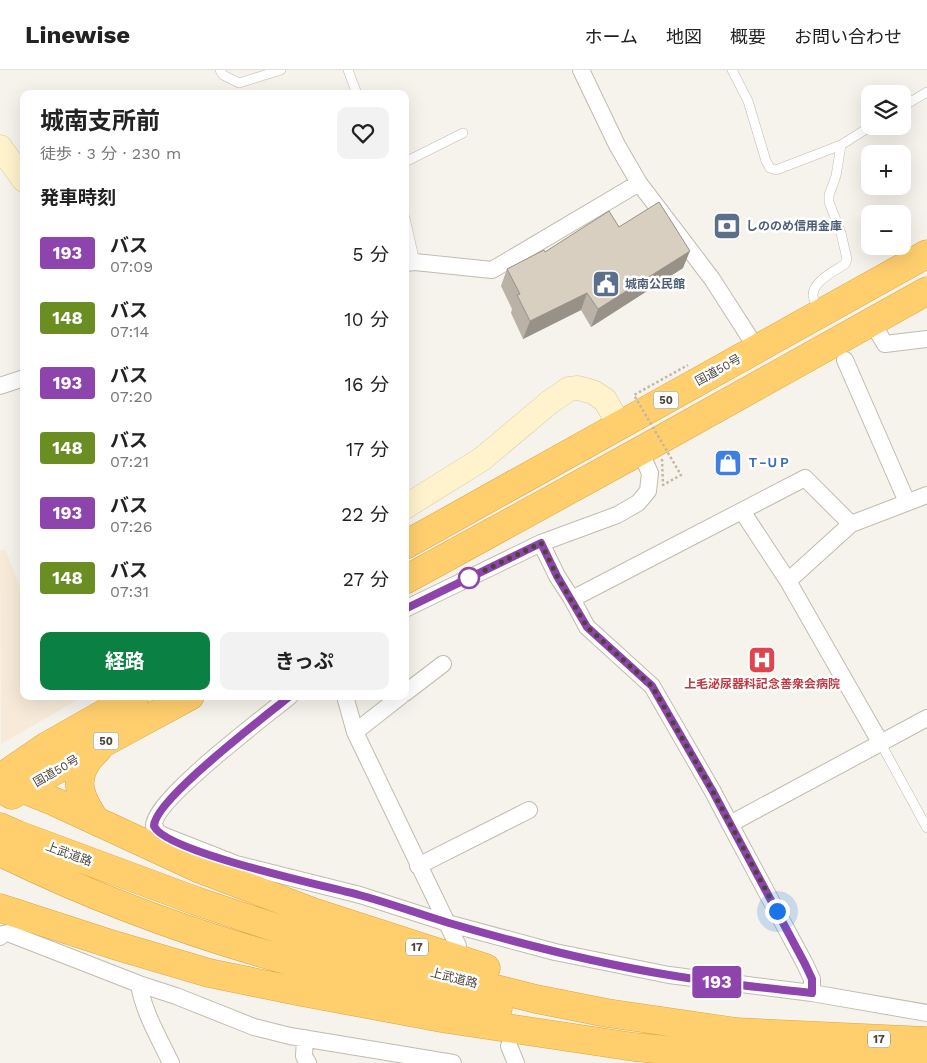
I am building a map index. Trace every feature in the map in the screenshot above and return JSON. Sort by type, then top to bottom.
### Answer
[{"type":"highway","name":"国道50号","points":[[409,543],[927,254]]},
{"type":"highway","name":"50","points":[[409,578],[651,455],[872,321],[927,291]]},
{"type":"highway","name":"国道50号","points":[[4,785],[47,746],[128,700]]},
{"type":"highway","name":"国道50号","points":[[4,785],[107,741],[183,700]]},
{"type":"highway","points":[[96,821],[82,799],[79,783],[81,773],[87,761],[107,741]]},
{"type":"highway","name":"17","points":[[4,785],[96,821],[200,869],[312,912],[492,970],[611,999],[672,1011],[831,1036]]},
{"type":"highway","name":"上武道路","points":[[2,836],[249,920],[400,965],[545,1000],[670,1023],[737,1032],[927,1041]]},
{"type":"highway","name":"上武道路","points":[[2,836],[61,880],[151,917],[229,943],[385,985],[578,1024],[768,1053],[926,1063]]},
{"type":"highway","name":"17","points":[[0,894],[56,926]]},
{"type":"highway","name":"17","points":[[0,908],[209,973],[288,990],[447,1019],[634,1047],[666,1050],[768,1053]]},
{"type":"street","points":[[581,70],[617,145],[639,183],[712,279],[757,349]]},
{"type":"street","points":[[0,147],[20,174]]},
{"type":"street","points":[[410,262],[492,270],[639,183]]},
{"type":"street","points":[[872,321],[885,344],[927,339]]},
{"type":"street","points":[[845,360],[906,502]]},
{"type":"street","points":[[0,386],[20,379]]},
{"type":"street","points":[[409,505],[482,459],[550,402],[569,389],[578,388],[593,392],[605,400],[620,426]]},
{"type":"street","points":[[409,607],[541,543],[616,515],[638,504],[648,491],[651,455]]},
{"type":"street","points":[[572,599],[805,478],[851,524]]},
{"type":"street","points":[[788,581],[851,524],[927,495]]},
{"type":"street","points":[[742,511],[788,581],[880,742]]},
{"type":"street","points":[[541,543],[557,576],[587,627],[652,686],[712,790],[805,964],[812,979],[812,993]]},
{"type":"street","points":[[409,690],[443,664]]},
{"type":"street","points":[[285,700],[182,785],[155,818],[153,823],[155,829],[162,835],[236,864],[360,895],[447,923],[555,952],[660,974],[812,993],[927,1013]]},
{"type":"street","points":[[346,700],[355,732],[458,946]]},
{"type":"street","points":[[355,732],[396,700]]},
{"type":"street","points":[[730,824],[927,718]]},
{"type":"street","points":[[418,866],[529,810]]},
{"type":"street","points":[[0,937],[8,933],[254,1027],[305,1038],[453,1063]]},
{"type":"street","points":[[139,984],[140,993],[171,1063]]},
{"type":"street","points":[[305,1038],[304,1056],[308,1063]]},
{"type":"street","points":[[509,1046],[516,1063]]},
{"type":"lane","points":[[220,70],[223,76],[239,83],[281,70]]},
{"type":"lane","points":[[348,70],[356,90]]},
{"type":"lane","points":[[732,70],[748,101],[766,161],[770,168],[776,170],[841,145],[861,133]]},
{"type":"lane","points":[[911,102],[927,92]]},
{"type":"lane","points":[[409,160],[463,133]]},
{"type":"lane","points":[[822,314],[813,297],[814,288],[845,264],[847,259],[841,233],[829,202],[841,145]]},
{"type":"lane","points":[[880,742],[927,828]]},
{"type":"path","points":[[651,455],[664,486],[681,476],[634,395],[688,365]]},
{"type":"shaded area","points":[[5,549],[20,587],[20,700],[77,700],[1,744],[0,551]]},
{"type":"building","points":[[659,202],[690,251],[598,309],[587,293],[530,321],[517,295],[520,294],[507,269],[544,250],[545,252],[609,211],[619,227]]},
{"type":"bus line","name":"193","points":[[285,700],[182,785],[155,818],[153,823],[158,833],[192,848],[251,868],[360,895],[447,923],[555,952],[669,975],[812,993],[812,979],[805,964],[712,790],[652,686],[587,627],[557,576],[541,543],[409,607]]},
{"type":"place","name":"しののめ信用金庫","points":[[727,226]]},
{"type":"place","name":"城南公民館","points":[[606,284]]},
{"type":"place","name":"Ｔ−ＵＰ","points":[[728,463]]},
{"type":"place","name":"上毛泌尿器科記念善衆会病院","points":[[762,660]]},
{"type":"route","points":[[469,578],[541,543],[557,576],[587,627],[652,686],[712,790],[777,911]]}]
